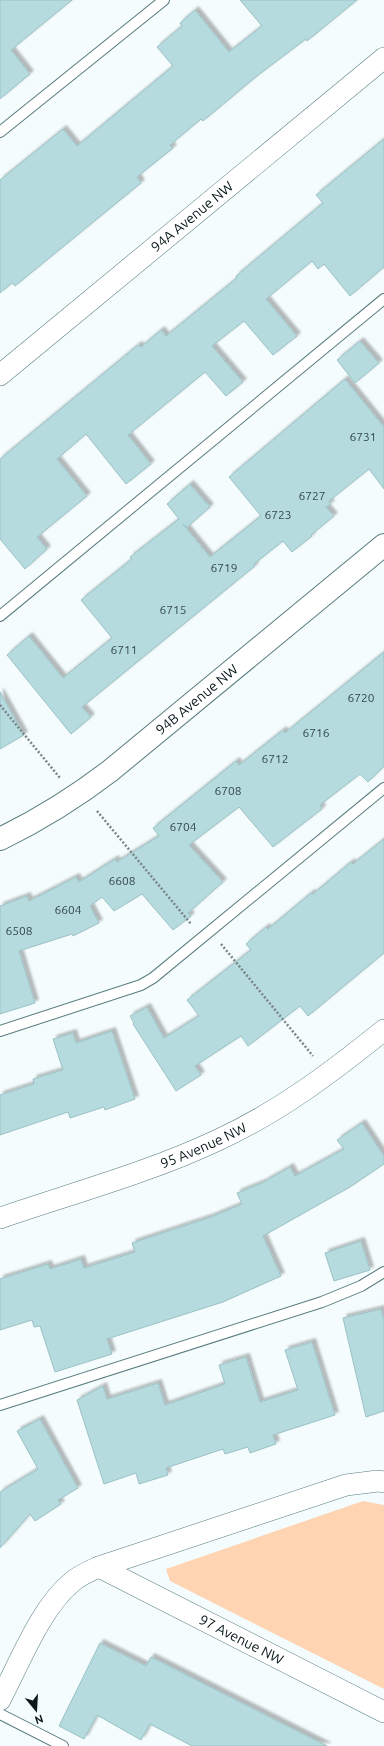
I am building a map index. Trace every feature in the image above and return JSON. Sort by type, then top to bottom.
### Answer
[{"type":"street","name":"94A Avenue NW","points":[[0,374],[384,58]]},
{"type":"street","name":"94B Avenue NW","points":[[0,839],[46,815],[81,793],[110,771],[384,545]]},
{"type":"street","name":"95 Avenue NW","points":[[0,1218],[154,1166],[218,1140],[252,1123],[295,1098],[328,1075],[384,1030]]},
{"type":"street","points":[[0,1700],[51,1604],[73,1581],[99,1567],[346,1485],[378,1481],[384,1482]]},
{"type":"street","name":"97 Avenue NW","points":[[99,1567],[384,1712]]},
{"type":"lane","points":[[0,132],[164,0]]},
{"type":"lane","points":[[0,616],[384,299]]},
{"type":"lane","points":[[0,1031],[141,985],[153,978],[384,788]]},
{"type":"lane","points":[[0,1405],[322,1302],[361,1286],[384,1272]]},
{"type":"lane","points":[[0,1714],[63,1746]]},
{"type":"path","points":[[0,705],[60,778]]},
{"type":"path","points":[[97,811],[193,926]]},
{"type":"path","points":[[217,939],[316,1060]]},
{"type":"shaded area","points":[[363,1501],[384,1505],[384,1689],[170,1581],[166,1569]]},
{"type":"building","points":[[0,0],[72,0],[11,50],[30,74],[0,99]]},
{"type":"building","points":[[240,0],[357,0],[307,41],[306,39],[257,76],[203,121],[201,119],[170,145],[173,148],[137,177],[141,183],[15,286],[12,283],[0,293],[0,180],[63,129],[77,146],[173,66],[157,47],[182,26],[180,23],[195,10],[229,52],[262,26]]},
{"type":"building","points":[[384,139],[384,267],[350,296],[324,264],[318,269],[312,261],[266,299],[297,336],[273,355],[244,321],[212,346],[243,382],[226,396],[205,372],[128,435],[151,464],[126,484],[86,434],[57,459],[87,496],[37,537],[47,549],[25,569],[0,539],[0,459],[138,345],[141,347],[161,330],[166,336],[237,278],[236,276],[323,203],[316,195]]},
{"type":"building","points":[[360,341],[379,363],[355,383],[337,360]]},
{"type":"building","points":[[345,379],[384,427],[384,489],[369,469],[329,501],[331,504],[326,507],[334,516],[311,535],[312,536],[292,552],[283,541],[254,564],[255,566],[82,707],[91,717],[71,734],[7,655],[29,636],[63,678],[112,638],[81,600],[132,559],[130,557],[179,519],[167,504],[190,484],[210,507],[186,528],[210,557],[261,516],[229,477]]},
{"type":"building","points":[[384,652],[384,766],[368,782],[360,774],[320,805],[322,809],[273,847],[239,807],[189,845],[223,882],[188,913],[191,916],[173,930],[142,894],[114,911],[102,897],[90,906],[99,923],[73,936],[72,934],[19,951],[35,1003],[0,1014],[0,906],[27,896],[29,901],[76,877],[79,882],[115,859],[117,862],[159,836],[153,828],[236,761],[239,765],[283,730],[285,733]]},
{"type":"building","points":[[0,692],[24,735],[0,749]]},
{"type":"building","points":[[384,839],[384,953],[308,1016],[300,1006],[248,1046],[241,1036],[195,1066],[201,1075],[176,1091],[133,1024],[134,1023],[130,1016],[147,1007],[164,1038],[199,1016],[187,1000],[251,950],[246,944],[266,927],[268,929],[311,893],[313,894],[351,862],[353,864]]},
{"type":"building","points":[[112,1031],[135,1099],[105,1110],[104,1107],[70,1118],[68,1112],[0,1135],[0,1095],[34,1084],[33,1079],[63,1070],[53,1039],[73,1033],[76,1043]]},
{"type":"building","points":[[362,1123],[384,1156],[384,1164],[350,1187],[263,1236],[281,1276],[223,1302],[107,1339],[112,1354],[55,1372],[40,1326],[34,1327],[32,1320],[0,1330],[0,1279],[48,1264],[50,1269],[81,1259],[84,1268],[135,1252],[132,1243],[211,1217],[242,1204],[237,1193],[262,1183],[290,1167],[295,1176],[344,1149],[337,1140]]},
{"type":"building","points":[[361,1241],[370,1270],[334,1281],[325,1253]]},
{"type":"building","points":[[381,1309],[384,1320],[384,1411],[366,1417],[343,1318]]},
{"type":"building","points":[[312,1342],[335,1415],[273,1435],[276,1444],[250,1453],[248,1447],[225,1454],[223,1449],[166,1468],[168,1475],[139,1484],[136,1473],[104,1484],[77,1400],[103,1386],[107,1399],[158,1383],[165,1405],[225,1384],[219,1365],[246,1357],[260,1402],[298,1390],[285,1350]]},
{"type":"building","points":[[40,1419],[78,1488],[58,1500],[61,1504],[35,1521],[30,1514],[0,1548],[0,1492],[38,1469],[17,1431]]},
{"type":"building","points":[[100,1643],[146,1666],[151,1657],[327,1746],[192,1746],[150,1724],[141,1740],[97,1715],[84,1739],[59,1726]]}]
